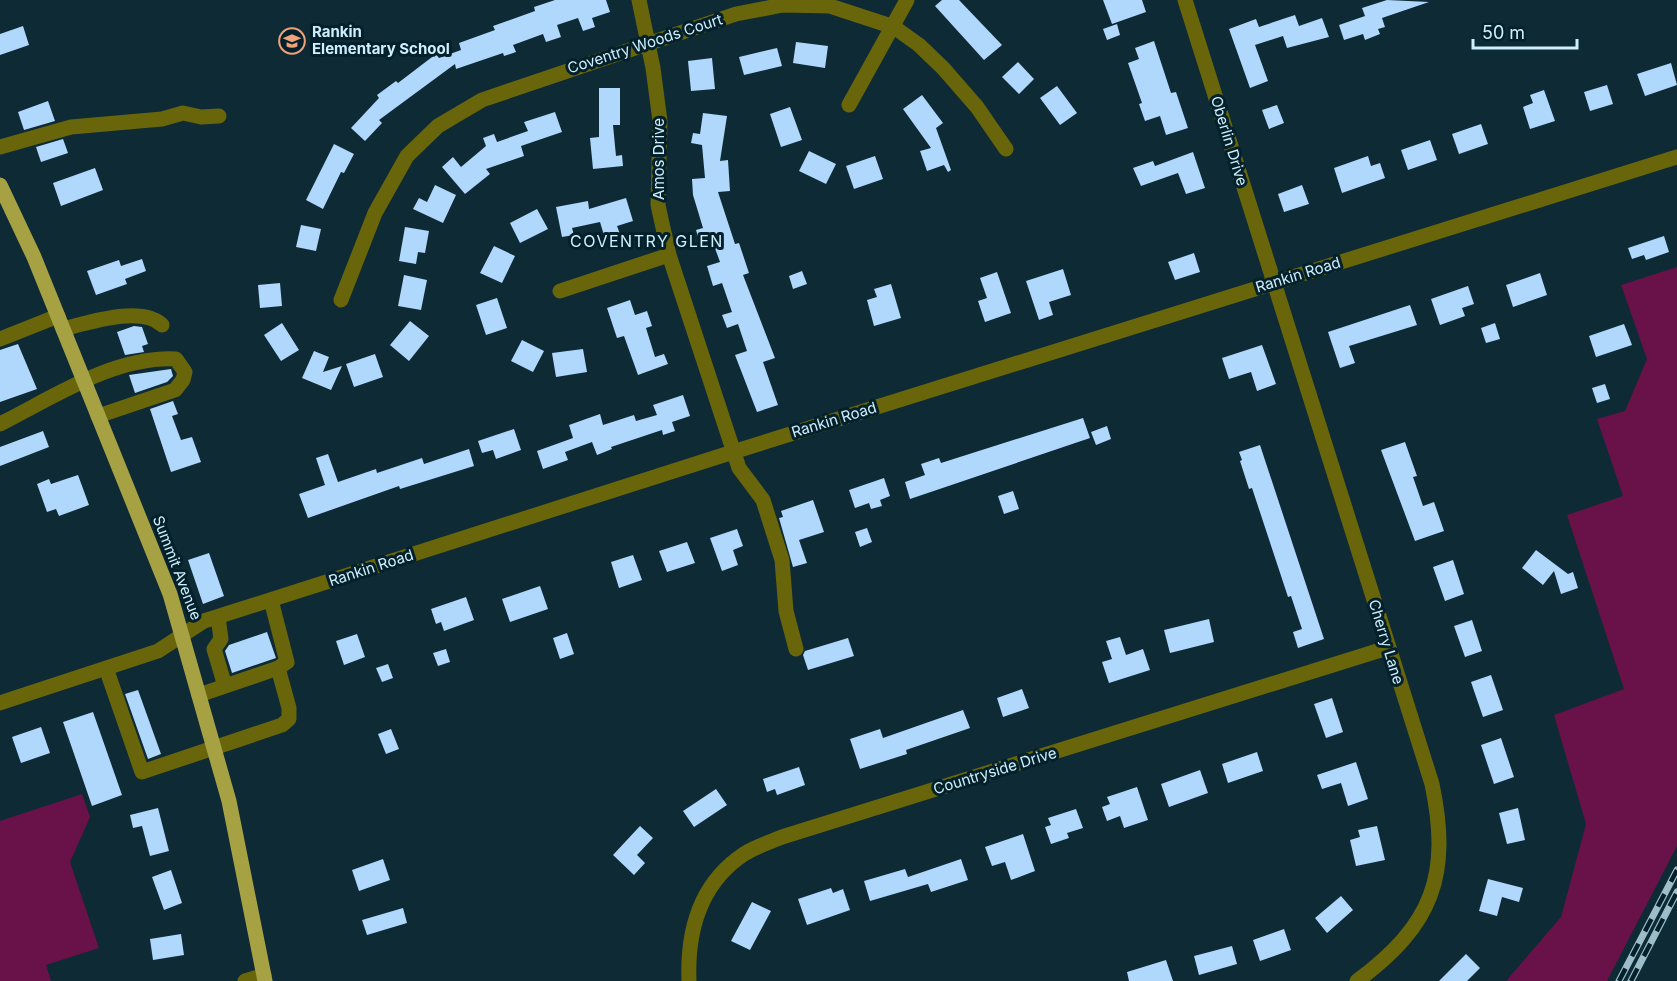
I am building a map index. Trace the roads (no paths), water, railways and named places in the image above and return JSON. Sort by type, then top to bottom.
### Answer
[{"type":"main road","name":"Summit Avenue","points":[[0,185],[61,322],[170,594],[183,633],[229,801],[264,978]]},
{"type":"street","name":"Amos Drive","points":[[639,0],[649,44],[660,121],[658,205],[669,255],[739,468],[763,500],[782,560],[786,611],[796,649]]},
{"type":"street","points":[[849,105],[907,0]]},
{"type":"street","name":"Oberlin Drive","points":[[1190,1],[1273,282]]},
{"type":"street","name":"Coventry Woods Court","points":[[341,300],[375,213],[396,175],[407,156],[438,126],[482,100],[736,14],[783,5],[830,6],[894,27],[919,45],[943,68],[977,107],[1006,149]]},
{"type":"street","points":[[0,147],[71,127],[162,119],[183,113],[201,117],[219,116]]},
{"type":"street","name":"Rankin Road","points":[[0,703],[158,651],[183,633],[218,617],[733,452],[1677,157]]},
{"type":"street","points":[[560,291],[669,255]]},
{"type":"street","name":"Cherry Lane","points":[[1273,282],[1432,784],[1440,822],[1441,854],[1432,891],[1410,933],[1381,963],[1358,981]]},
{"type":"street","points":[[0,339],[61,322],[111,317],[156,319],[162,325]]},
{"type":"street","points":[[0,424],[85,382],[125,366],[156,358],[176,359],[184,372],[183,380],[175,390],[98,416]]},
{"type":"street","points":[[199,695],[285,665],[288,657],[271,600]]},
{"type":"street","points":[[218,617],[221,639],[214,650],[225,686]]},
{"type":"street","name":"Countryside Drive","points":[[689,981],[688,952],[695,913],[723,873],[744,854],[782,837],[1388,648]]},
{"type":"street","points":[[106,668],[141,772],[282,725],[289,719],[289,708],[278,668]]},
{"type":"street","points":[[245,981],[264,978]]},
{"type":"railway","points":[[1619,981],[1677,870]]},
{"type":"railway","points":[[1631,981],[1677,892]]},
{"type":"place","name":"Rankin Elementary School","points":[[292,41]]},
{"type":"district","name":"COVENTRY GLEN","points":[[647,241]]}]
